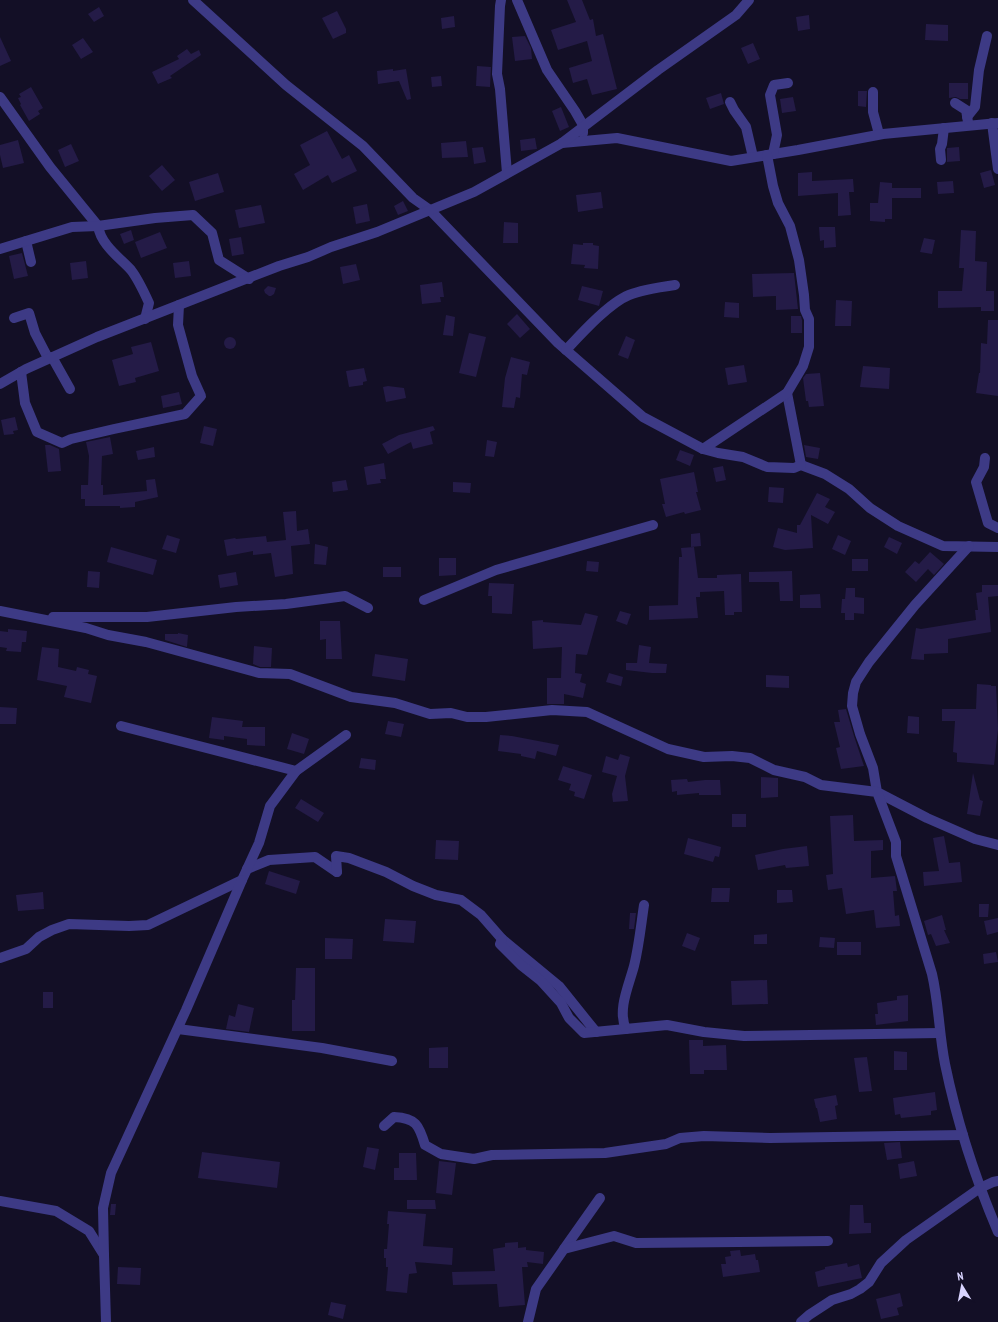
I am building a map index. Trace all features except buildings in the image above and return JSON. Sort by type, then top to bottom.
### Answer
[{"type":"street","points":[[193,0],[286,86],[363,146],[413,198],[430,210],[566,350],[643,417],[703,449],[743,457],[767,467],[794,468],[801,465],[825,474],[843,485],[870,508],[898,526],[943,546],[998,547]]},
{"type":"street","points":[[501,0],[497,74],[500,89],[507,173]]},
{"type":"street","points":[[517,0],[547,70],[575,111],[583,126],[584,141]]},
{"type":"street","points":[[0,384],[50,357],[97,337],[279,266],[377,232],[474,192],[562,143],[658,70],[736,15],[750,0]]},
{"type":"street","points":[[968,121],[975,107],[980,70],[987,36]]},
{"type":"street","points":[[703,449],[787,393],[803,366],[809,348],[809,319],[805,310],[799,260],[790,226],[778,203],[773,186],[770,154],[776,135],[770,96],[774,85],[788,83]]},
{"type":"street","points":[[873,92],[873,112],[880,134]]},
{"type":"street","points":[[0,97],[50,167],[98,226],[99,232],[110,250],[132,271],[149,303],[145,318]]},
{"type":"street","points":[[730,102],[746,127],[753,157]]},
{"type":"street","points":[[955,102],[966,110],[968,121]]},
{"type":"street","points":[[562,143],[617,138],[731,161],[880,134],[944,128],[968,121],[995,123],[998,169]]},
{"type":"street","points":[[941,160],[940,149],[944,128]]},
{"type":"street","points":[[0,249],[72,228],[193,215],[212,233],[218,260],[248,279]]},
{"type":"street","points":[[26,241],[31,262]]},
{"type":"street","points":[[566,350],[590,325],[619,300],[630,295],[675,285]]},
{"type":"street","points":[[21,372],[25,403],[37,432],[62,442],[185,414],[201,396],[192,376],[178,325],[179,305]]},
{"type":"street","points":[[14,318],[29,313],[35,333],[70,389]]},
{"type":"street","points":[[787,393],[801,465]]},
{"type":"street","points":[[985,458],[984,467],[976,482],[988,522],[998,528]]},
{"type":"street","points":[[424,600],[496,570],[653,525]]},
{"type":"street","points":[[969,546],[915,605],[869,662],[856,682],[852,706],[860,734],[873,768],[877,792],[896,842],[896,856],[932,974],[937,994],[940,1033],[945,1064],[963,1135],[980,1188],[998,1232]]},
{"type":"street","points":[[27,617],[147,617],[236,607],[286,604],[344,596],[368,608]]},
{"type":"street","points":[[0,611],[86,628],[108,635],[146,642],[259,673],[290,674],[352,697],[395,703],[430,714],[451,713],[467,717],[486,717],[552,710],[587,712],[668,749],[704,757],[732,756],[750,758],[774,770],[805,777],[821,785],[877,792],[927,818],[968,836],[998,845]]},
{"type":"street","points":[[121,726],[296,771]]},
{"type":"street","points":[[106,1322],[103,1208],[111,1173],[178,1029],[259,843],[270,806],[296,771],[346,735]]},
{"type":"street","points":[[247,869],[269,860],[315,857],[338,872],[336,856],[349,858],[386,872],[413,886],[436,895],[461,900],[481,915],[502,939],[500,944],[521,965],[540,980],[561,1003],[569,1018],[584,1034],[667,1025],[704,1032],[744,1036],[940,1033]]},
{"type":"street","points":[[0,958],[26,949],[39,937],[52,930],[69,924],[129,926],[148,925],[242,880]]},
{"type":"street","points":[[626,1029],[623,1022],[625,992],[634,966],[644,905]]},
{"type":"street","points":[[178,1029],[322,1048],[392,1061]]},
{"type":"street","points":[[384,1126],[394,1117],[411,1120],[419,1127],[425,1145],[441,1154],[474,1159],[492,1156],[605,1153],[666,1144],[680,1138],[704,1136],[770,1138],[963,1135]]},
{"type":"street","points":[[801,1322],[832,1300],[851,1294],[860,1289],[869,1282],[881,1263],[906,1240],[980,1188],[998,1181]]},
{"type":"street","points":[[528,1322],[536,1289],[600,1198]]},
{"type":"street","points":[[0,1201],[56,1211],[89,1232],[104,1256]]},
{"type":"street","points":[[564,1249],[614,1236],[636,1243],[828,1241]]}]
